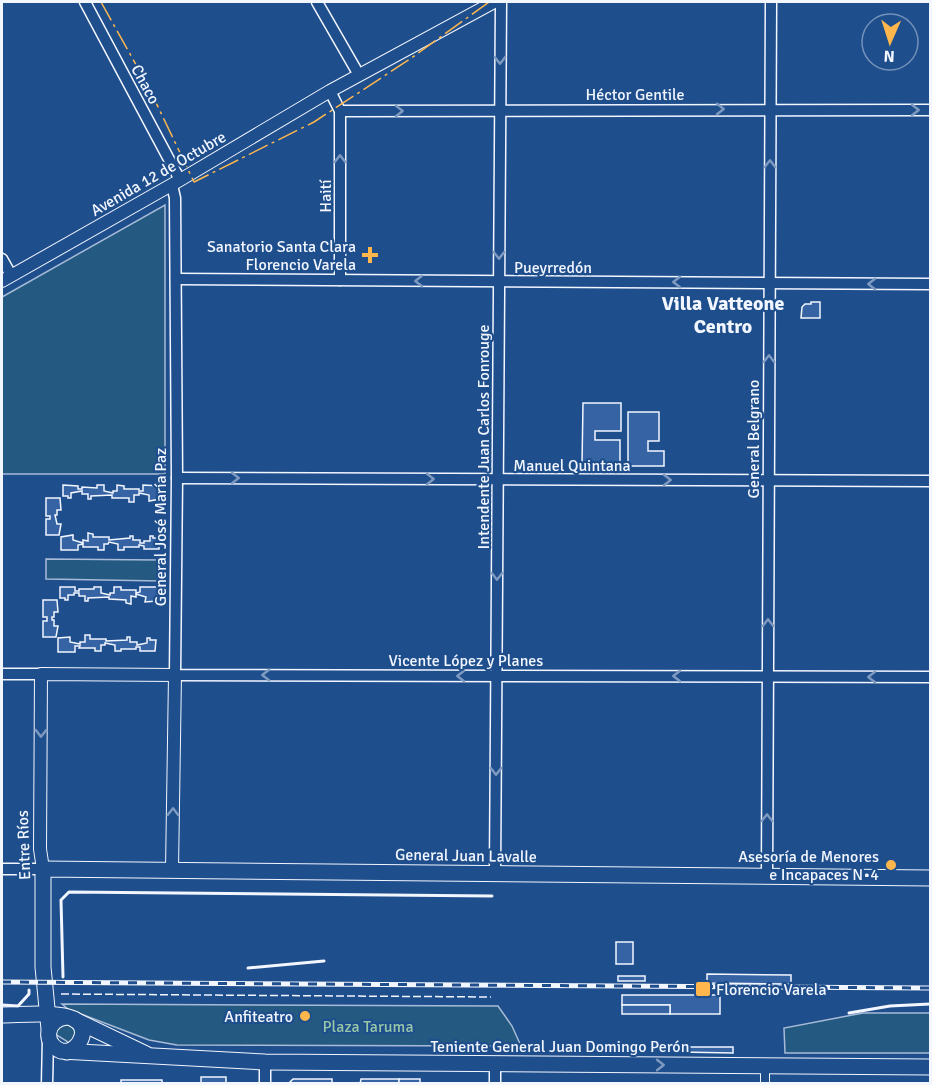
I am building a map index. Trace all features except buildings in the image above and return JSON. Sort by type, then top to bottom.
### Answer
[{"type":"main road","name":"General Juan Lavalle","points":[[43,869],[930,878]]},
{"type":"main road","name":"Entre Ríos","points":[[43,869],[43,967],[48,1026]]},
{"type":"main road","name":"Teniente General Juan Domingo Perón","points":[[2,1015],[48,1026],[69,1018],[154,1057]]},
{"type":"main road","points":[[48,1026],[52,1045],[56,1049],[67,1052],[77,1047],[82,1037],[80,1025],[69,1018]]},
{"type":"main road","name":"Teniente General Juan Domingo Perón","points":[[67,1052],[265,1062],[930,1067]]},
{"type":"street","name":"Chaco","points":[[85,2],[176,183]]},
{"type":"street","points":[[317,2],[359,75]]},
{"type":"street","name":"Avenida 12 de Octubre","points":[[6,278],[176,183],[330,91],[494,2]]},
{"type":"street","name":"Intendente Juan Carlos Fonrouge","points":[[495,873],[501,2]]},
{"type":"street","name":"General Belgrano","points":[[767,876],[771,2]]},
{"type":"street","points":[[330,91],[340,111]]},
{"type":"street","name":"Héctor Gentile","points":[[340,111],[930,110]]},
{"type":"street","name":"Haití","points":[[340,111],[340,280]]},
{"type":"street","name":"General José María Paz","points":[[172,870],[176,675],[176,183]]},
{"type":"street","points":[[2,259],[6,278]]},
{"type":"street","name":"Pueyrredón","points":[[176,279],[930,284]]},
{"type":"street","name":"Manuel Quintana","points":[[177,478],[930,481]]},
{"type":"street","name":"Vicente López y Planes","points":[[2,674],[930,677]]},
{"type":"street","name":"Entre Ríos","points":[[41,674],[39,849],[43,869]]},
{"type":"street","name":"General Juan Lavalle","points":[[2,869],[43,869]]},
{"type":"street","points":[[47,1083],[48,1026]]},
{"type":"street","points":[[265,1062],[265,1083]]},
{"type":"street","points":[[495,1064],[495,1083]]},
{"type":"street","points":[[765,1065],[765,1083]]},
{"type":"green space","points":[[165,205],[165,474],[2,474],[2,297]]},
{"type":"green space","points":[[46,559],[161,560],[161,581],[46,579]]},
{"type":"green space","name":"Plaza Taruma","points":[[62,1004],[498,1006],[512,1026],[521,1046],[177,1045],[149,1040],[68,1009]]},
{"type":"green space","points":[[863,1013],[930,1013],[930,1053],[785,1053],[784,1028]]},
{"type":"green space","points":[[59,1023],[73,1026],[77,1030],[71,1044],[55,1034]]},
{"type":"railway","points":[[2,982],[930,988]]},
{"type":"fence","points":[[61,994],[491,997]]},
{"type":"wall","points":[[63,977],[61,900],[69,892],[492,896]]},
{"type":"wall","points":[[248,968],[324,961]]},
{"type":"wall","points":[[2,1005],[18,1006],[29,994],[29,990]]},
{"type":"wall","points":[[849,1013],[890,1006],[930,1004]]},
{"type":"power","points":[[101,2],[149,88],[194,182],[314,122],[410,59],[489,2]]},
{"type":"place","name":"Sanatorio Santa Clara Florencio Varela","points":[[370,255]]},
{"type":"place","name":"Asesoría de Menores e Incapaces N•4","points":[[891,865]]},
{"type":"place","name":"Florencio Varela","points":[[703,989]]},
{"type":"place","name":"Anfiteatro","points":[[305,1016]]},
{"type":"district","name":"Villa Vatteone Centro","points":[[723,314]]}]
